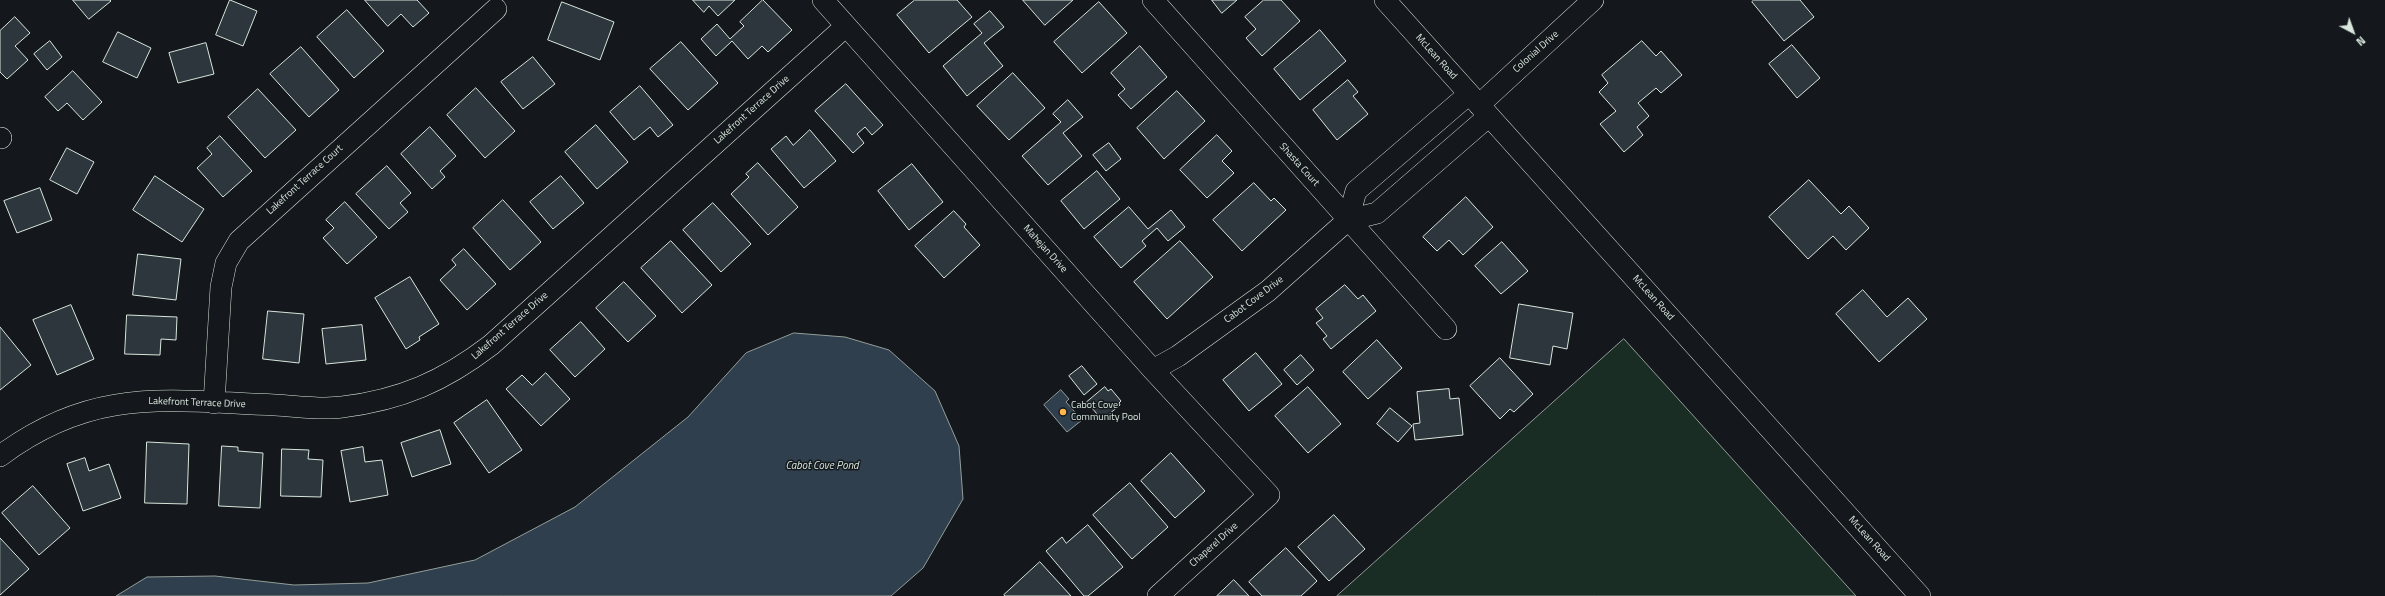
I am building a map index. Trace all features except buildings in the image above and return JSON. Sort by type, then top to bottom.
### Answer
[{"type":"street","name":"Mahejan Drive","points":[[823,0],[1154,370],[1269,495]]},
{"type":"street","name":"Shasta Court","points":[[1153,0],[1446,329]]},
{"type":"street","name":"McLean Road","points":[[1386,0],[1920,596]]},
{"type":"street","name":"Colonial Drive","points":[[1479,105],[1593,0]]},
{"type":"street","name":"Lakefront Terrace Court","points":[[214,403],[221,287],[226,264],[239,241],[496,9]]},
{"type":"street","name":"Lakefront Terrace Drive","points":[[0,456],[40,429],[84,412],[117,403],[141,401],[340,408],[380,401],[407,393],[445,377],[491,345],[846,26]]},
{"type":"street","points":[[1348,220],[1356,191],[1479,105]]},
{"type":"street","name":"Cabot Cove Drive","points":[[1154,370],[1178,356],[1268,291],[1348,220],[1376,213],[1479,105]]},
{"type":"street","name":"Chaperel Drive","points":[[1158,596],[1269,495]]},
{"type":"green space","points":[[1624,339],[1856,596],[1337,596]]},
{"type":"water","name":"Cabot Cove Pond","points":[[794,333],[845,337],[889,350],[935,391],[959,446],[963,499],[923,568],[891,596],[116,596],[147,577],[215,576],[294,585],[368,583],[475,560],[575,507],[688,417],[746,353]]},
{"type":"water","name":"Cabot Cove Community Pool","points":[[1061,390],[1069,399],[1066,402],[1082,420],[1067,432],[1044,405]]},
{"type":"place","name":"Cabot Cove Community Pool","points":[[1063,412]]}]
